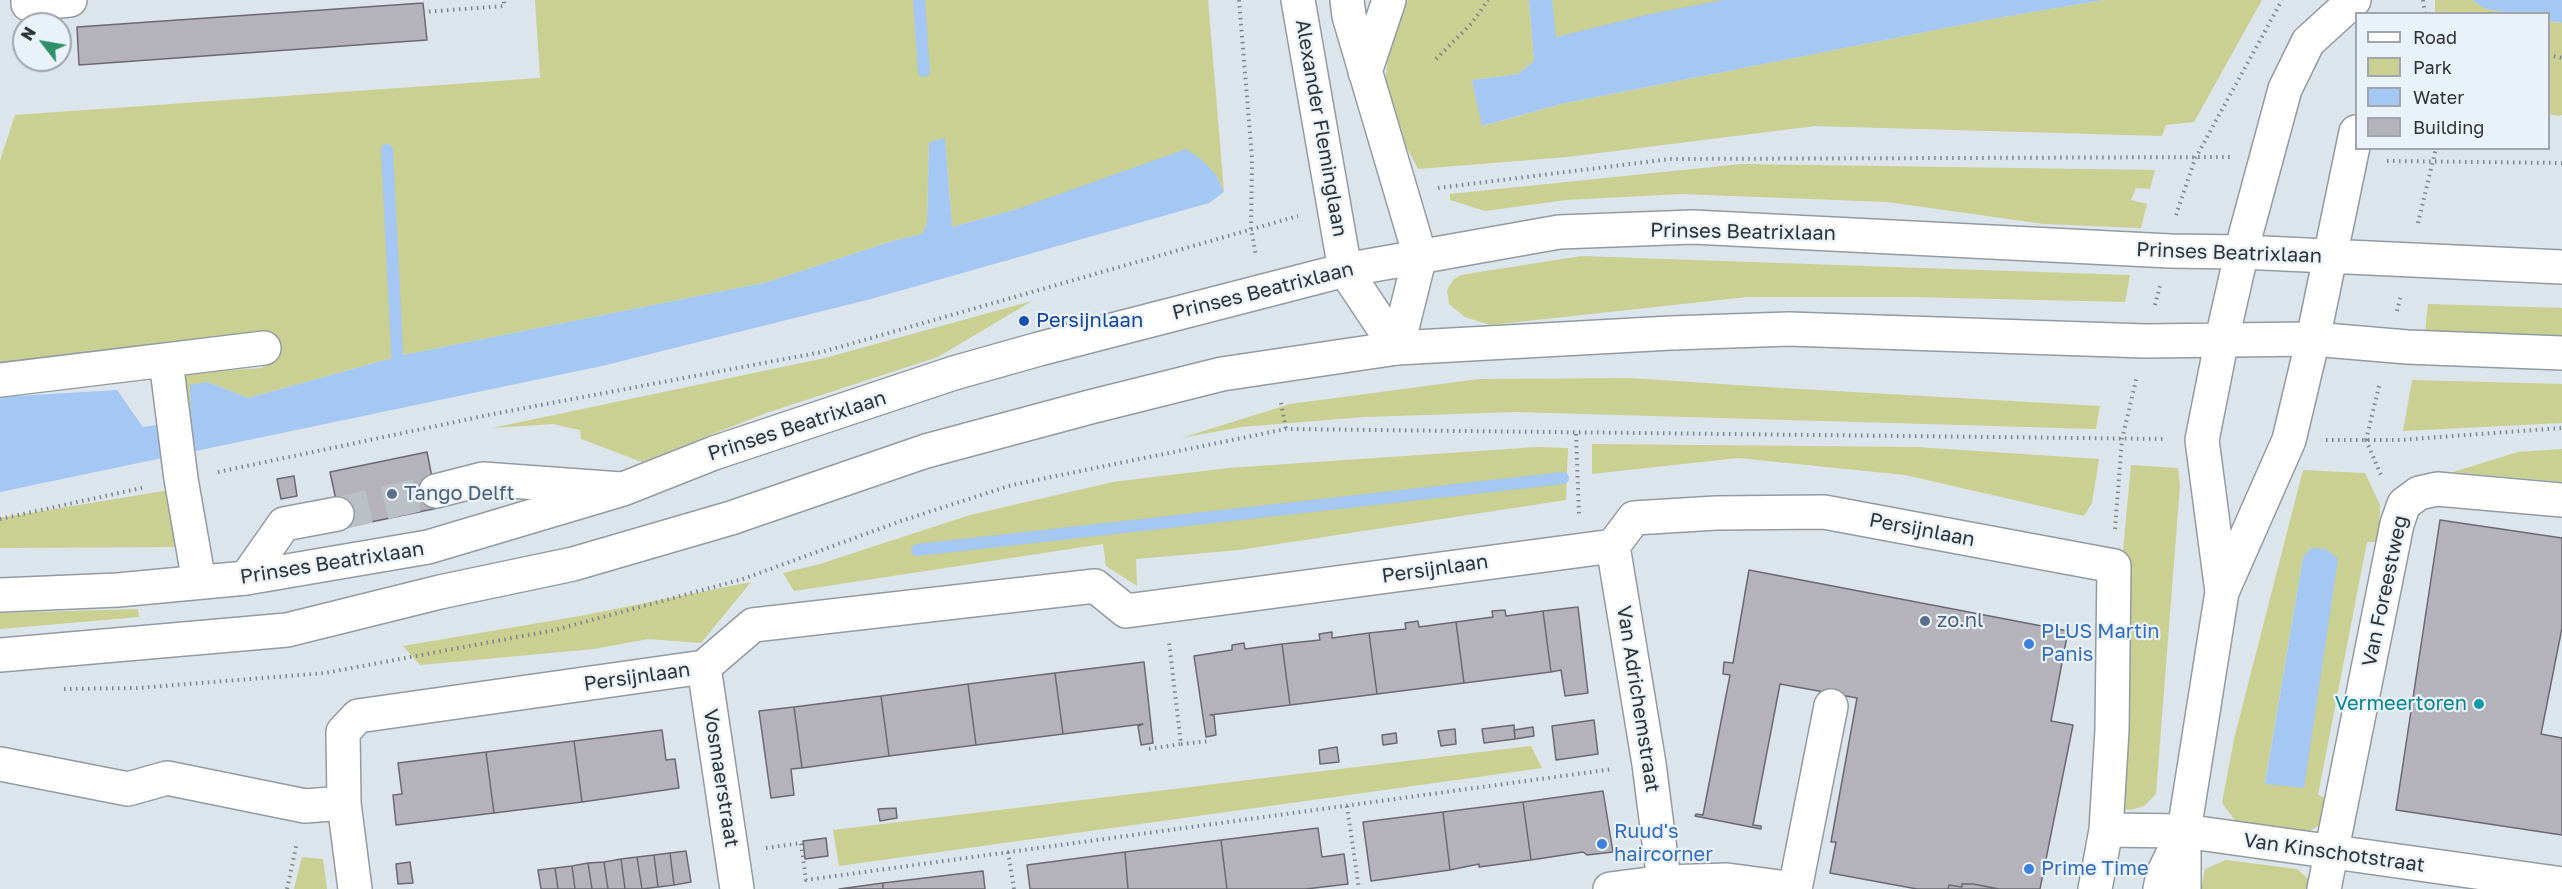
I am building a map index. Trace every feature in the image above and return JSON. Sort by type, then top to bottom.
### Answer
[{"type":"main road","points":[[28,0],[28,4],[70,0]]},
{"type":"main road","name":"Alexander Fleminglaan","points":[[1298,0],[1345,270],[1396,348]]},
{"type":"main road","points":[[1347,0],[1349,16],[1420,256],[1396,348]]},
{"type":"main road","points":[[1365,72],[1389,0]]},
{"type":"main road","points":[[2222,592],[2202,440],[2222,339],[2242,252],[2285,89],[2308,42],[2354,0]]},
{"type":"main road","points":[[2184,889],[2184,831],[2222,592],[2289,440],[2313,339],[2355,137]]},
{"type":"main road","name":"Prinses Beatrixlaan","points":[[0,595],[118,590],[246,578],[428,548],[623,489],[714,453],[954,373],[1263,289],[1345,270],[1559,232],[1693,227],[2170,251],[2242,252],[2562,267]]},
{"type":"main road","points":[[0,655],[287,630],[440,592],[573,564],[731,518],[926,450],[1222,374],[1396,348],[1789,329],[2145,341],[2313,339],[2389,346],[2562,353]]},
{"type":"main road","points":[[0,380],[168,373],[264,348]]},
{"type":"main road","points":[[168,373],[180,472],[199,582]]},
{"type":"main road","points":[[436,491],[483,479],[623,489]]},
{"type":"main road","name":"Van Foreestweg","points":[[2324,889],[2397,524],[2404,504],[2419,493],[2437,489],[2562,500]]},
{"type":"main road","name":"Persijnlaan","points":[[355,889],[344,803],[343,732],[358,716],[704,668],[753,625],[1095,586],[1126,611],[1597,547],[1634,518],[1716,513],[1824,512],[2114,566]]},
{"type":"main road","points":[[246,578],[284,524],[337,513]]},
{"type":"main road","name":"Van Adrichemstraat","points":[[1597,547],[1649,764],[1664,885]]},
{"type":"main road","points":[[2095,889],[2106,830],[2112,730],[2114,566]]},
{"type":"main road","name":"Vosmaerstraat","points":[[704,668],[737,889]]},
{"type":"main road","points":[[1610,889],[1727,880],[1795,889],[1831,706]]},
{"type":"main road","points":[[0,764],[128,789],[167,778],[305,806],[344,803]]},
{"type":"main road","name":"Van Kinschotstraat","points":[[2106,830],[2184,831],[2562,884]]},
{"type":"main road","points":[[2160,889],[2163,874],[2184,831]]},
{"type":"path","points":[[423,12],[504,6],[504,0]]},
{"type":"path","points":[[1239,0],[1252,158],[1251,228],[1263,289]]},
{"type":"path","points":[[1436,59],[1472,23],[1488,0]]},
{"type":"path","points":[[2114,566],[2122,440],[2183,192],[2195,159],[2282,0]]},
{"type":"path","points":[[2366,440],[2436,150]]},
{"type":"path","points":[[1400,193],[1670,159],[2195,159]]},
{"type":"path","points":[[2433,161],[2562,163]]},
{"type":"path","points":[[0,519],[180,472],[822,352],[1251,228],[1335,207]]},
{"type":"path","points":[[1274,365],[1286,429]]},
{"type":"path","points":[[2289,440],[2366,440],[2562,428]]},
{"type":"path","points":[[57,689],[138,688],[326,673],[555,630],[743,579],[901,521],[1012,485],[1286,429],[2202,440]]},
{"type":"path","points":[[1576,434],[1576,477],[1597,547]]},
{"type":"path","points":[[1165,606],[1181,744]]},
{"type":"path","points":[[1149,748],[1211,741]]},
{"type":"path","points":[[732,853],[801,843],[806,880],[1649,764]]},
{"type":"path","points":[[287,889],[305,806]]},
{"type":"path","points":[[1347,806],[1359,889]]},
{"type":"path","points":[[1008,852],[1014,889]]},
{"type":"green space","points":[[535,0],[1208,0],[1224,192],[1216,175],[1017,209],[952,227],[945,139],[929,142],[927,223],[922,234],[892,241],[768,282],[403,355],[248,398],[208,382],[190,386],[192,420],[182,422],[182,373],[263,368],[261,341],[0,365],[0,161],[15,115],[540,78]]},
{"type":"green space","points":[[1408,0],[1529,0],[1534,61],[1518,74],[1472,80],[1483,126],[1561,104],[1991,19],[2104,0],[2262,0],[2194,122],[2166,125],[2162,136],[1815,126],[1567,157],[1418,169],[1395,125],[1385,87],[1389,41]]},
{"type":"green space","points":[[1552,0],[1801,0],[1555,37]]},
{"type":"green space","points":[[2435,0],[2472,0],[2486,9],[2506,12],[2435,12]]},
{"type":"green space","points":[[2550,21],[2562,23],[2562,115],[2550,114]]},
{"type":"green space","points":[[1741,164],[2155,170],[2150,189],[2136,188],[2131,200],[2147,204],[2141,228],[2044,224],[1887,202],[1681,194],[1566,200],[1485,211],[1450,200],[1450,194]]},
{"type":"green space","points":[[1581,256],[2130,275],[2125,302],[1911,297],[1747,297],[1490,325],[1465,317],[1449,304],[1447,290],[1453,280],[1461,275]]},
{"type":"green space","points":[[1032,301],[938,357],[766,413],[642,462],[581,439],[580,430],[553,424],[492,428],[825,358]]},
{"type":"green space","points":[[2428,304],[2562,308],[2562,337],[2425,332]]},
{"type":"green space","points":[[1630,378],[2100,406],[2096,429],[1516,412],[1364,417],[1241,427],[1181,438],[1290,404],[1479,379]]},
{"type":"green space","points":[[2412,380],[2562,384],[2562,423],[2403,431]]},
{"type":"green space","points":[[1592,444],[1916,447],[2099,459],[2092,503],[2084,516],[1905,475],[1738,458],[1592,474]]},
{"type":"green space","points":[[1537,447],[1568,448],[1566,500],[1239,550],[1136,559],[1137,586],[1106,566],[1103,544],[794,591],[783,573],[820,564],[970,515],[1113,482],[1228,468]]},
{"type":"green space","points":[[2562,449],[2562,482],[2453,472],[2518,452]]},
{"type":"green space","points":[[2131,465],[2178,468],[2180,485],[2156,794],[2144,806],[2131,810],[2121,809],[2123,550]]},
{"type":"green space","points":[[2303,470],[2365,473],[2380,505],[2379,542],[2367,542],[2318,795],[2328,799],[2321,825],[2299,836],[2240,827],[2222,803],[2234,739]],"holes":[[[2311,548],[2304,788],[2265,783],[2303,557]]]},
{"type":"green space","points":[[188,487],[192,547],[0,548],[0,518]]},
{"type":"green space","points":[[751,582],[701,643],[648,639],[594,649],[420,665],[403,646],[580,616]]},
{"type":"green space","points":[[138,609],[139,617],[0,629],[0,613]]},
{"type":"green space","points":[[1531,746],[1542,768],[839,866],[833,830]]},
{"type":"green space","points":[[302,857],[323,859],[327,889],[294,889]]},
{"type":"green space","points":[[2226,860],[2297,869],[2313,883],[2312,889],[2201,889],[2205,869]]},
{"type":"water","points":[[1529,0],[1552,0],[1556,37],[1650,14],[1723,0],[2104,0],[1991,19],[1561,104],[1482,126],[1472,80],[1518,74],[1534,61]]},
{"type":"water","points":[[2472,0],[2562,0],[2562,23],[2550,21],[2550,12],[2506,12],[2486,9]]},
{"type":"water","points":[[945,138],[952,227],[1017,209],[1186,149],[1201,159],[1216,175],[1224,192],[1209,203],[871,299],[602,366],[0,492],[0,397],[117,390],[143,427],[191,420],[190,385],[208,382],[248,398],[403,355],[768,282],[892,241],[922,234],[927,223],[929,142]]},
{"type":"water","points":[[2311,548],[2326,549],[2338,559],[2304,788],[2265,784],[2303,557]]},
{"type":"building","points":[[423,3],[427,40],[79,65],[77,27]]},
{"type":"building","points":[[427,452],[438,508],[342,528],[330,472]]},
{"type":"building","points":[[294,476],[297,496],[281,499],[277,479]]},
{"type":"building","name":"Vermeertoren","points":[[2440,520],[2562,538],[2562,628],[2541,734],[2562,738],[2562,835],[2396,810]]},
{"type":"building","points":[[1749,570],[2068,631],[2051,721],[2073,725],[2040,889],[1999,889],[1962,884],[1962,887],[1949,885],[1948,889],[1917,889],[1830,873],[1836,842],[1831,842],[1857,698],[1780,684],[1753,825],[1761,826],[1761,829],[1695,816],[1696,814],[1703,815],[1730,675],[1723,674],[1724,662],[1733,663]]},
{"type":"building","points":[[1578,607],[1588,693],[1565,696],[1561,670],[1551,672],[1543,611]]},
{"type":"building","points":[[1505,610],[1506,616],[1543,611],[1551,672],[1464,683],[1456,622],[1493,617],[1492,611]]},
{"type":"building","points":[[1418,621],[1419,627],[1456,622],[1464,683],[1377,694],[1369,633],[1406,629],[1405,623]]},
{"type":"building","points":[[1332,632],[1332,638],[1369,633],[1377,694],[1290,705],[1282,644],[1320,640],[1319,634]]},
{"type":"building","points":[[1244,643],[1245,649],[1282,644],[1290,705],[1210,715],[1214,715],[1216,735],[1206,737],[1194,656],[1232,650],[1232,645]]},
{"type":"building","points":[[1144,662],[1153,743],[1141,745],[1138,726],[1143,724],[1063,734],[1055,673]]},
{"type":"building","points":[[1055,673],[1063,734],[976,745],[968,684]]},
{"type":"building","points":[[968,684],[976,745],[889,756],[881,696]]},
{"type":"building","points":[[881,696],[889,756],[802,768],[794,707]]},
{"type":"building","points":[[794,707],[802,768],[791,769],[794,795],[771,798],[759,711]]},
{"type":"building","points":[[1594,720],[1598,754],[1556,760],[1552,726]]},
{"type":"building","points":[[1514,725],[1515,739],[1484,743],[1482,729]]},
{"type":"building","points":[[1533,727],[1534,736],[1515,739],[1514,730]]},
{"type":"building","points":[[1455,729],[1456,744],[1441,746],[1438,731]]},
{"type":"building","points":[[662,730],[666,760],[675,759],[679,788],[582,802],[574,741]]},
{"type":"building","points":[[1396,733],[1397,743],[1383,745],[1382,735]]},
{"type":"building","points":[[574,741],[582,802],[494,813],[486,752]]},
{"type":"building","points":[[1337,747],[1339,762],[1320,764],[1319,750]]},
{"type":"building","points":[[486,752],[494,813],[396,825],[393,795],[402,794],[398,763]]},
{"type":"building","points":[[1603,791],[1613,852],[1587,855],[1583,852],[1531,860],[1523,802]]},
{"type":"building","points":[[1523,802],[1531,860],[1479,867],[1479,864],[1450,870],[1443,812]]},
{"type":"building","points":[[896,808],[897,818],[880,821],[878,809]]},
{"type":"building","points":[[1443,812],[1450,870],[1371,881],[1363,822]]},
{"type":"building","points":[[1318,828],[1322,857],[1344,854],[1348,884],[1306,889],[1227,889],[1221,840]]},
{"type":"building","points":[[826,838],[828,856],[805,859],[803,841]]},
{"type":"building","points":[[1221,840],[1227,889],[1128,889],[1125,852]]},
{"type":"building","points":[[686,851],[691,882],[674,885],[670,853]]},
{"type":"building","points":[[1125,852],[1128,889],[1030,889],[1027,865]]},
{"type":"building","points":[[670,853],[674,885],[658,887],[654,855]]},
{"type":"building","points":[[654,855],[658,887],[642,889],[637,857]]},
{"type":"building","points":[[637,857],[642,889],[625,889],[621,859]]},
{"type":"building","points":[[621,859],[625,889],[608,889],[604,862]]},
{"type":"building","points":[[410,862],[413,883],[398,884],[396,864]]},
{"type":"building","points":[[604,862],[608,889],[592,889],[588,863]]},
{"type":"building","points":[[588,863],[592,889],[575,889],[572,866]]},
{"type":"building","points":[[572,866],[575,889],[558,889],[555,868]]},
{"type":"building","points":[[555,868],[558,889],[541,889],[538,870]]},
{"type":"building","points":[[983,871],[985,889],[883,889],[883,883]]},
{"type":"building","points":[[883,883],[883,889],[839,889]]},
{"type":"building","points":[[1962,884],[1999,889],[1948,889],[1949,885],[1962,887]]},
{"type":"waterway","points":[[919,0],[924,71]]},
{"type":"waterway","points":[[387,150],[398,371]]},
{"type":"waterway","points":[[917,550],[1563,478]]},
{"type":"tunnel","points":[[337,514],[436,491]]},
{"type":"place","name":"Persijnlaan","points":[[1024,321]]},
{"type":"place","name":"Tango Delft","points":[[392,494]]},
{"type":"place","name":"zo.nl","points":[[1925,621]]},
{"type":"place","name":"PLUS Martin Panis","points":[[2029,644]]},
{"type":"place","name":"Vermeertoren","points":[[2479,704]]},
{"type":"place","name":"Ruud's haircorner","points":[[1602,844]]},
{"type":"place","name":"Prime Time","points":[[2029,869]]}]
